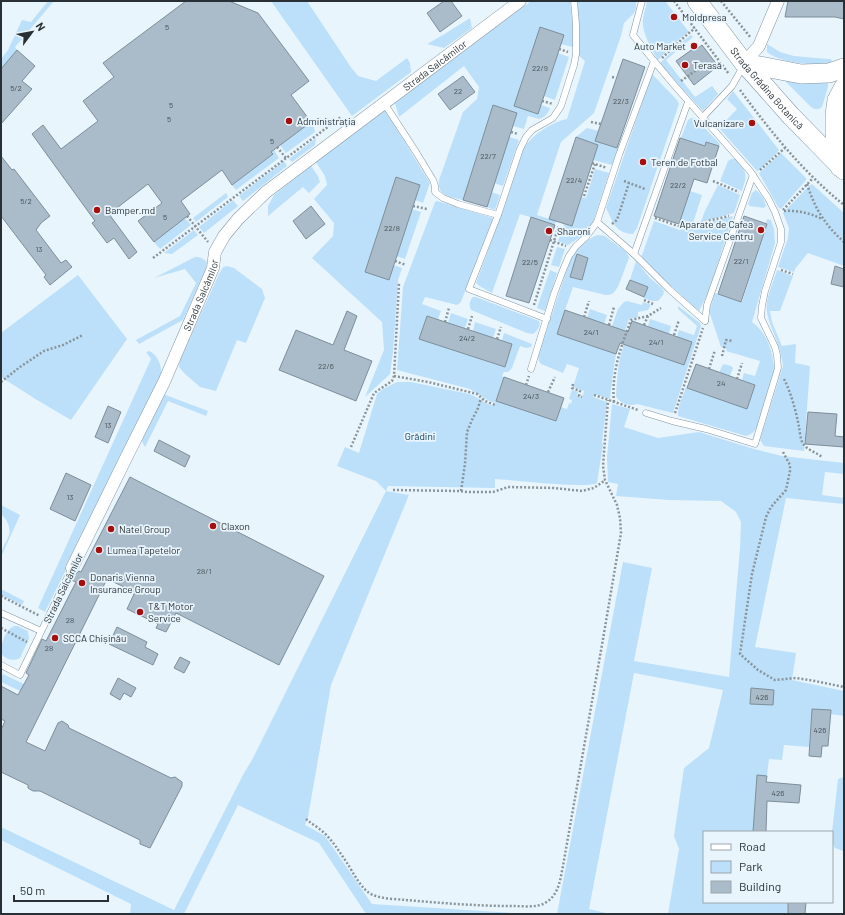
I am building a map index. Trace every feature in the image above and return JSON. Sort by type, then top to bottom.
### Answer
[{"type":"main road","name":"Strada Grădina Botanică","points":[[697,1],[744,64],[791,116],[842,168]]},
{"type":"main road","points":[[744,64],[801,74],[829,73],[844,68]]},
{"type":"main road","points":[[842,168],[836,150],[835,115],[837,100],[844,87]]},
{"type":"street","name":"Strada Salcâmilor","points":[[72,568],[164,382],[213,268],[215,252],[224,236],[238,219],[266,192],[520,1]]},
{"type":"street","points":[[744,64],[759,46],[778,1]]},
{"type":"lane","points":[[547,319],[469,289],[498,215],[520,149],[526,137],[532,130],[553,118],[561,106],[576,54],[574,1]]},
{"type":"lane","points":[[642,1],[634,35],[674,86],[753,175],[768,198],[781,229],[781,242],[765,291],[761,318],[775,346],[778,368],[755,444],[646,413]]},
{"type":"lane","points":[[532,369],[554,294],[569,256],[597,222],[614,170],[655,63]]},
{"type":"lane","points":[[703,117],[732,86],[744,64]]},
{"type":"lane","points":[[634,254],[688,102]]},
{"type":"lane","points":[[384,103],[433,180],[435,192],[443,198],[458,204],[498,215]]},
{"type":"lane","points":[[705,321],[707,305],[753,175]]},
{"type":"lane","points":[[597,222],[634,254],[670,290],[705,321]]},
{"type":"lane","name":"Strada Salcâmilor","points":[[1,666],[20,675],[72,568]]},
{"type":"lane","points":[[1,613],[41,631]]},
{"type":"path","points":[[674,1],[788,152],[813,178],[844,205]]},
{"type":"path","points":[[721,1],[759,46]]},
{"type":"path","points":[[655,63],[695,28]]},
{"type":"path","points":[[674,86],[702,66]]},
{"type":"path","points":[[612,77],[616,78]]},
{"type":"path","points":[[153,258],[340,116]]},
{"type":"path","points":[[591,122],[601,124]]},
{"type":"path","points":[[277,147],[295,170]]},
{"type":"path","points":[[753,175],[785,148]]},
{"type":"path","points":[[584,196],[594,163],[614,170]]},
{"type":"path","points":[[813,178],[782,211],[793,210],[803,212],[823,220]]},
{"type":"path","points":[[624,181],[645,189]]},
{"type":"path","points":[[713,181],[746,195]]},
{"type":"path","points":[[606,230],[617,220],[629,183]]},
{"type":"path","points":[[807,184],[823,220],[844,242]]},
{"type":"path","points":[[413,206],[427,209]]},
{"type":"path","points":[[647,216],[681,228],[740,213]]},
{"type":"path","points":[[187,216],[215,252]]},
{"type":"path","points":[[531,313],[560,225]]},
{"type":"path","points":[[550,240],[554,242]]},
{"type":"path","points":[[395,261],[406,265]]},
{"type":"path","points":[[773,267],[793,274]]},
{"type":"path","points":[[352,447],[374,393],[392,381],[394,376],[399,283]]},
{"type":"path","points":[[536,284],[540,286]]},
{"type":"path","points":[[644,300],[653,304]]},
{"type":"path","points":[[584,317],[589,301]]},
{"type":"path","points":[[609,325],[614,307]]},
{"type":"path","points":[[445,322],[449,308]]},
{"type":"path","points":[[614,402],[613,392],[617,361],[631,320],[648,316],[661,308]]},
{"type":"path","points":[[468,329],[472,316]]},
{"type":"path","points":[[644,325],[648,316]]},
{"type":"path","points":[[674,335],[679,320]]},
{"type":"path","points":[[678,405],[705,321]]},
{"type":"path","points":[[497,339],[501,327]]},
{"type":"path","points":[[1,382],[44,351],[64,345],[83,335]]},
{"type":"path","points":[[722,356],[726,340],[733,341]]},
{"type":"path","points":[[709,369],[715,350]]},
{"type":"path","points":[[738,379],[742,363]]},
{"type":"path","points":[[778,368],[787,385],[804,446],[822,457]]},
{"type":"path","points":[[394,376],[428,382],[477,394],[485,401],[495,405]]},
{"type":"path","points":[[548,392],[555,377]]},
{"type":"path","points":[[573,384],[572,388],[580,391],[579,396],[582,397]]},
{"type":"path","points":[[594,396],[646,413]]},
{"type":"path","points":[[461,491],[465,464],[467,432],[481,398]]},
{"type":"path","points":[[306,819],[328,836],[363,887],[373,896],[437,903],[493,906],[536,906],[550,899],[556,892],[563,866],[620,533],[620,518],[617,505],[605,480],[603,466],[608,400]]},
{"type":"path","points":[[783,452],[790,465],[786,490],[771,507],[766,517],[752,574],[740,654],[758,670],[776,680],[796,678],[844,687]]},
{"type":"path","points":[[393,490],[493,492],[508,487],[554,488],[582,491],[594,488],[605,480]]},
{"type":"path","points":[[1,596],[47,620]]},
{"type":"path","points":[[1,628],[34,645]]},
{"type":"green space","points":[[48,1],[54,1],[15,47],[17,50],[1,69],[1,59],[8,50],[22,20],[31,22]]},
{"type":"green space","points":[[271,1],[307,1],[358,76],[376,81],[407,58],[410,63],[411,72],[352,116]]},
{"type":"green space","points":[[531,1],[570,1],[574,36],[573,47],[561,44],[541,105],[550,108],[546,115],[539,119],[528,116],[524,129],[513,126],[517,113],[493,105],[463,200],[449,197],[442,193],[439,180],[463,112],[477,99],[479,87],[464,66],[399,117],[395,103]]},
{"type":"green space","points":[[577,1],[636,1],[636,8],[634,13],[624,23],[621,36],[594,113],[561,142],[537,215],[556,221],[555,225],[520,214],[492,293],[476,283],[505,205],[523,150],[531,139],[542,130],[554,123],[567,119],[585,61],[579,56]]},
{"type":"green space","points":[[647,1],[665,1],[689,32],[680,38],[658,60],[648,40],[643,24]]},
{"type":"green space","points":[[470,18],[472,28],[444,48],[427,44],[443,35]]},
{"type":"green space","points":[[691,35],[693,37],[666,60],[695,97],[712,86],[718,94],[703,111],[660,63]]},
{"type":"green space","points":[[767,44],[780,52],[794,56],[831,59],[832,62],[807,64],[780,59],[767,52]]},
{"type":"green space","points":[[558,53],[569,57],[555,100],[544,96]]},
{"type":"green space","points":[[652,74],[679,104],[637,228],[633,234],[618,229],[606,208]]},
{"type":"green space","points":[[783,79],[828,81],[828,87],[822,107],[819,109],[814,109],[811,107]]},
{"type":"green space","points":[[733,91],[779,150],[758,171],[719,128],[737,109],[727,99]]},
{"type":"green space","points":[[385,110],[430,183],[423,203],[415,200],[396,177],[365,272],[388,280],[393,265],[402,268],[398,280],[390,374],[365,397],[384,350],[382,322],[312,258],[333,236],[334,223],[314,199],[327,185],[325,176],[316,162]]},
{"type":"green space","points":[[695,118],[720,144],[719,146],[706,142],[705,146],[681,138],[688,120]]},
{"type":"green space","points":[[311,122],[315,132],[286,153],[280,145]]},
{"type":"green space","points":[[587,128],[599,131],[596,141],[618,149],[612,165],[593,160],[598,145],[576,137]]},
{"type":"green space","points":[[509,137],[519,140],[503,186],[494,183]]},
{"type":"green space","points":[[316,138],[315,145],[292,162],[289,159]]},
{"type":"green space","points":[[274,150],[279,158],[236,190],[232,185],[273,154],[271,152]]},
{"type":"green space","points":[[781,153],[806,178],[806,180],[781,209],[778,207],[759,173]]},
{"type":"green space","points":[[735,159],[744,171],[746,177],[742,191],[720,181],[728,161]]},
{"type":"green space","points":[[284,161],[287,166],[243,201],[239,196]]},
{"type":"green space","points":[[311,166],[320,182],[309,193],[303,187],[268,216],[268,206],[274,195]]},
{"type":"green space","points":[[595,169],[609,173],[593,222],[582,236],[568,245],[558,241],[564,224],[572,226],[582,197],[586,198]]},
{"type":"green space","points":[[812,184],[844,213],[844,266],[808,253],[794,272],[778,267],[788,238],[789,228],[783,213]]},
{"type":"green space","points":[[718,185],[740,195],[734,213],[701,222],[704,213]]},
{"type":"green space","points":[[756,190],[764,199],[766,206],[764,208],[750,206],[748,204],[752,193]]},
{"type":"green space","points":[[690,191],[702,195],[693,223],[679,224]]},
{"type":"green space","points":[[491,192],[500,195],[495,210],[487,207]]},
{"type":"green space","points":[[226,193],[228,197],[196,222],[193,218]]},
{"type":"green space","points":[[233,200],[238,206],[204,233],[199,227]]},
{"type":"green space","name":"Grădini","points":[[437,201],[493,218],[461,302],[457,305],[425,297],[422,304],[441,311],[438,319],[427,316],[419,339],[504,367],[512,344],[502,340],[504,333],[532,344],[531,347],[526,348],[520,346],[512,368],[508,372],[504,372],[502,376],[504,377],[496,400],[556,421],[561,407],[567,409],[569,403],[571,404],[572,400],[569,399],[572,390],[578,392],[577,396],[582,398],[584,391],[573,387],[579,368],[567,364],[563,373],[541,364],[538,355],[571,258],[582,243],[597,235],[605,236],[626,252],[629,257],[628,261],[619,284],[615,292],[612,294],[605,295],[573,287],[557,333],[616,354],[610,399],[594,394],[593,397],[607,402],[602,442],[603,445],[597,483],[590,485],[565,485],[495,479],[495,488],[388,486],[386,491],[376,481],[337,466],[345,447],[359,453],[377,394],[383,389],[397,382],[411,382],[469,394],[494,406],[495,403],[485,399],[470,389],[397,370],[403,287],[435,202]]},
{"type":"green space","points":[[412,209],[421,212],[405,259],[396,256]]},
{"type":"green space","points":[[733,216],[709,291],[699,311],[641,258],[654,221],[680,230]]},
{"type":"green space","points":[[185,218],[191,225],[160,249],[154,242]]},
{"type":"green space","points":[[767,219],[771,220],[774,229],[775,243],[752,322],[762,332],[769,344],[773,357],[774,371],[757,427],[753,433],[746,436],[678,416],[678,413],[679,405],[686,387],[747,408],[755,385],[742,380],[744,373],[755,376],[760,361],[726,351],[727,349],[721,347],[710,314],[710,309],[715,293],[742,302],[767,224]]},
{"type":"green space","points":[[194,230],[198,235],[172,254],[164,253]]},
{"type":"green space","points":[[557,247],[565,249],[559,267],[551,265]]},
{"type":"green space","points":[[195,257],[202,258],[207,263],[183,320],[139,344],[136,340],[180,316],[196,283],[185,269],[154,278]]},
{"type":"green space","points":[[636,261],[650,278],[664,291],[663,295],[658,301],[652,301],[644,298],[647,287],[630,280]]},
{"type":"green space","points":[[227,266],[234,268],[262,289],[265,298],[246,343],[237,340],[216,391],[200,387],[179,367],[180,360],[219,274],[223,267]]},
{"type":"green space","points":[[550,270],[557,273],[545,311],[537,308]]},
{"type":"green space","points":[[777,270],[793,276],[780,311],[770,311],[772,322],[782,346],[796,344],[795,363],[810,366],[804,451],[764,446],[760,440],[783,366],[780,350],[767,314],[767,303]]},
{"type":"green space","points":[[78,275],[127,339],[71,420],[1,377],[1,333]]},
{"type":"green space","points":[[473,297],[539,321],[538,328],[533,334],[527,333],[471,310],[470,303]]},
{"type":"green space","points":[[627,301],[642,305],[643,302],[651,305],[648,310],[638,312],[638,317],[629,319],[625,331],[612,326],[618,309],[624,302]]},
{"type":"green space","points":[[678,306],[700,323],[701,326],[673,413],[637,404],[628,405],[622,402],[616,396],[619,363],[624,344],[683,365],[692,342],[677,337],[679,330],[694,335],[697,326],[678,309]]},
{"type":"green space","points":[[590,309],[607,315],[604,324],[587,318]]},
{"type":"green space","points":[[451,313],[468,319],[465,328],[448,323]]},
{"type":"green space","points":[[650,319],[671,326],[669,334],[648,326]]},
{"type":"green space","points":[[475,322],[496,329],[493,338],[473,331]]},
{"type":"green space","points":[[149,351],[157,357],[160,364],[161,375],[158,384],[45,612],[38,608],[151,359],[146,352]]},
{"type":"green space","points":[[724,364],[733,368],[730,376],[719,373]]},
{"type":"green space","points":[[163,394],[208,411],[206,416],[168,401],[145,447],[141,440]]},
{"type":"green space","points":[[612,404],[630,409],[624,427],[658,438],[699,432],[782,456],[844,463],[844,474],[825,472],[822,495],[844,498],[844,504],[786,498],[755,647],[796,653],[792,680],[844,691],[844,716],[830,714],[831,710],[812,709],[809,747],[784,745],[782,760],[769,759],[767,776],[757,776],[753,831],[703,831],[703,903],[788,903],[788,914],[668,914],[679,849],[674,836],[684,768],[709,748],[723,690],[634,673],[589,909],[610,914],[557,914],[623,562],[652,568],[634,661],[729,677],[740,548],[741,522],[736,512],[721,501],[669,500],[616,496],[618,484],[608,482],[607,457]]},
{"type":"green space","points":[[386,491],[409,495],[331,685],[308,817],[305,825],[325,836],[372,904],[528,914],[366,914],[319,843],[238,805],[184,914],[130,914],[131,904],[1,840],[1,827],[174,910],[252,760]]},
{"type":"green space","points":[[1,505],[20,515],[1,557],[9,535],[9,529],[5,518],[1,514]]},
{"type":"green space","points":[[1,589],[24,601],[22,605],[1,595]]},
{"type":"green space","points":[[14,626],[28,631],[29,639],[20,658],[12,660],[3,656],[1,654],[1,650],[5,634]]},
{"type":"green space","points":[[3,674],[24,684],[20,691],[1,682]]},
{"type":"green space","points":[[844,777],[843,851],[835,848],[833,844],[832,831],[838,779]]},
{"type":"building","points":[[186,1],[229,1],[258,13],[309,81],[291,95],[311,122],[271,152],[273,154],[232,185],[222,170],[181,201],[190,214],[154,242],[138,221],[162,203],[148,184],[109,214],[137,252],[129,259],[114,238],[107,243],[92,223],[95,221],[32,134],[43,125],[61,149],[98,121],[83,101],[114,77],[103,63]]},
{"type":"building","points":[[444,1],[451,1],[462,16],[440,32],[427,13]]},
{"type":"building","points":[[788,1],[844,1],[844,19],[835,17],[785,17]]},
{"type":"building","points":[[540,27],[564,35],[538,114],[514,106]]},
{"type":"building","points":[[702,45],[718,66],[694,85],[676,61],[697,46],[698,48]]},
{"type":"building","points":[[17,50],[35,66],[22,81],[32,89],[1,124],[1,69]]},
{"type":"building","points":[[623,59],[645,67],[617,148],[595,141]]},
{"type":"building","points":[[463,76],[475,92],[450,110],[438,94]]},
{"type":"building","points":[[493,105],[517,113],[487,207],[463,200]]},
{"type":"building","points":[[576,137],[598,145],[572,226],[549,219]]},
{"type":"building","points":[[680,138],[705,146],[706,142],[719,146],[707,183],[694,179],[679,224],[654,216]]},
{"type":"building","points":[[1,156],[12,170],[14,169],[50,216],[41,223],[36,230],[61,263],[66,260],[72,267],[50,285],[44,277],[46,275],[1,216]]},
{"type":"building","points":[[396,177],[420,185],[389,280],[365,272]]},
{"type":"building","points":[[311,206],[325,224],[306,239],[293,221]]},
{"type":"building","points":[[744,216],[767,224],[741,302],[718,294]]},
{"type":"building","points":[[531,217],[555,225],[529,303],[506,296]]},
{"type":"building","points":[[577,254],[588,258],[582,280],[570,277]]},
{"type":"building","points":[[835,266],[844,269],[844,287],[831,284]]},
{"type":"building","points":[[630,280],[648,287],[644,297],[626,289]]},
{"type":"building","points":[[565,310],[628,332],[632,321],[692,342],[684,365],[620,343],[616,354],[557,334]]},
{"type":"building","points":[[347,311],[357,316],[344,350],[372,361],[356,401],[279,370],[296,330],[333,345]]},
{"type":"building","points":[[427,316],[512,344],[505,367],[419,339]]},
{"type":"building","points":[[696,364],[755,385],[747,409],[687,388]]},
{"type":"building","points":[[504,377],[564,398],[556,421],[496,401]]},
{"type":"building","points":[[108,406],[121,412],[108,443],[95,437]]},
{"type":"building","points":[[808,412],[837,414],[835,436],[844,437],[844,447],[805,444]]},
{"type":"building","points":[[159,440],[190,456],[185,467],[154,451]]},
{"type":"building","points":[[66,473],[91,485],[75,521],[50,509]]},
{"type":"building","points":[[130,477],[324,576],[279,665],[176,613],[166,632],[156,628],[158,624],[127,609],[135,592],[107,579],[26,742],[45,751],[58,723],[62,721],[68,725],[69,728],[171,778],[175,777],[182,782],[182,786],[150,848],[140,844],[140,840],[40,791],[33,791],[28,788],[28,785],[1,772],[1,730],[5,721],[1,719],[1,686],[18,695],[29,675],[26,673],[42,639],[46,641],[76,582],[71,580],[79,571],[81,572]]},
{"type":"building","points":[[117,627],[147,642],[145,647],[158,654],[153,665],[109,644]]},
{"type":"building","points":[[180,657],[190,662],[184,673],[174,668]]},
{"type":"building","points":[[118,678],[136,688],[131,697],[124,693],[120,700],[110,694]]},
{"type":"building","points":[[751,688],[774,690],[773,705],[750,704]]},
{"type":"building","points":[[812,709],[831,710],[828,746],[822,746],[821,757],[809,756]]},
{"type":"building","points":[[757,775],[767,776],[766,782],[801,785],[799,803],[767,801],[766,831],[753,831]]},
{"type":"building","points":[[788,903],[806,903],[805,914],[788,914]]},
{"type":"place","name":"Moldpresa","points":[[674,17]]},
{"type":"place","name":"Auto Market","points":[[694,46]]},
{"type":"place","name":"Terasă","points":[[685,65]]},
{"type":"place","name":"Administrația","points":[[289,121]]},
{"type":"place","name":"Vulcanizare","points":[[752,123]]},
{"type":"place","name":"Teren de Fotbal","points":[[643,162]]},
{"type":"place","name":"Bamper.md","points":[[97,210]]},
{"type":"place","name":"Aparate de Cafea Service Centru","points":[[761,230]]},
{"type":"place","name":"Sharoni","points":[[549,231]]},
{"type":"place","name":"Claxon","points":[[213,526]]},
{"type":"place","name":"Natel Group","points":[[111,529]]},
{"type":"place","name":"Lumea Tapetelor","points":[[99,550]]},
{"type":"place","name":"Donaris Vienna Insurance Group","points":[[82,583]]},
{"type":"place","name":"T&T Motor Service","points":[[140,612]]},
{"type":"place","name":"SCCA Chișinău","points":[[55,638]]}]
